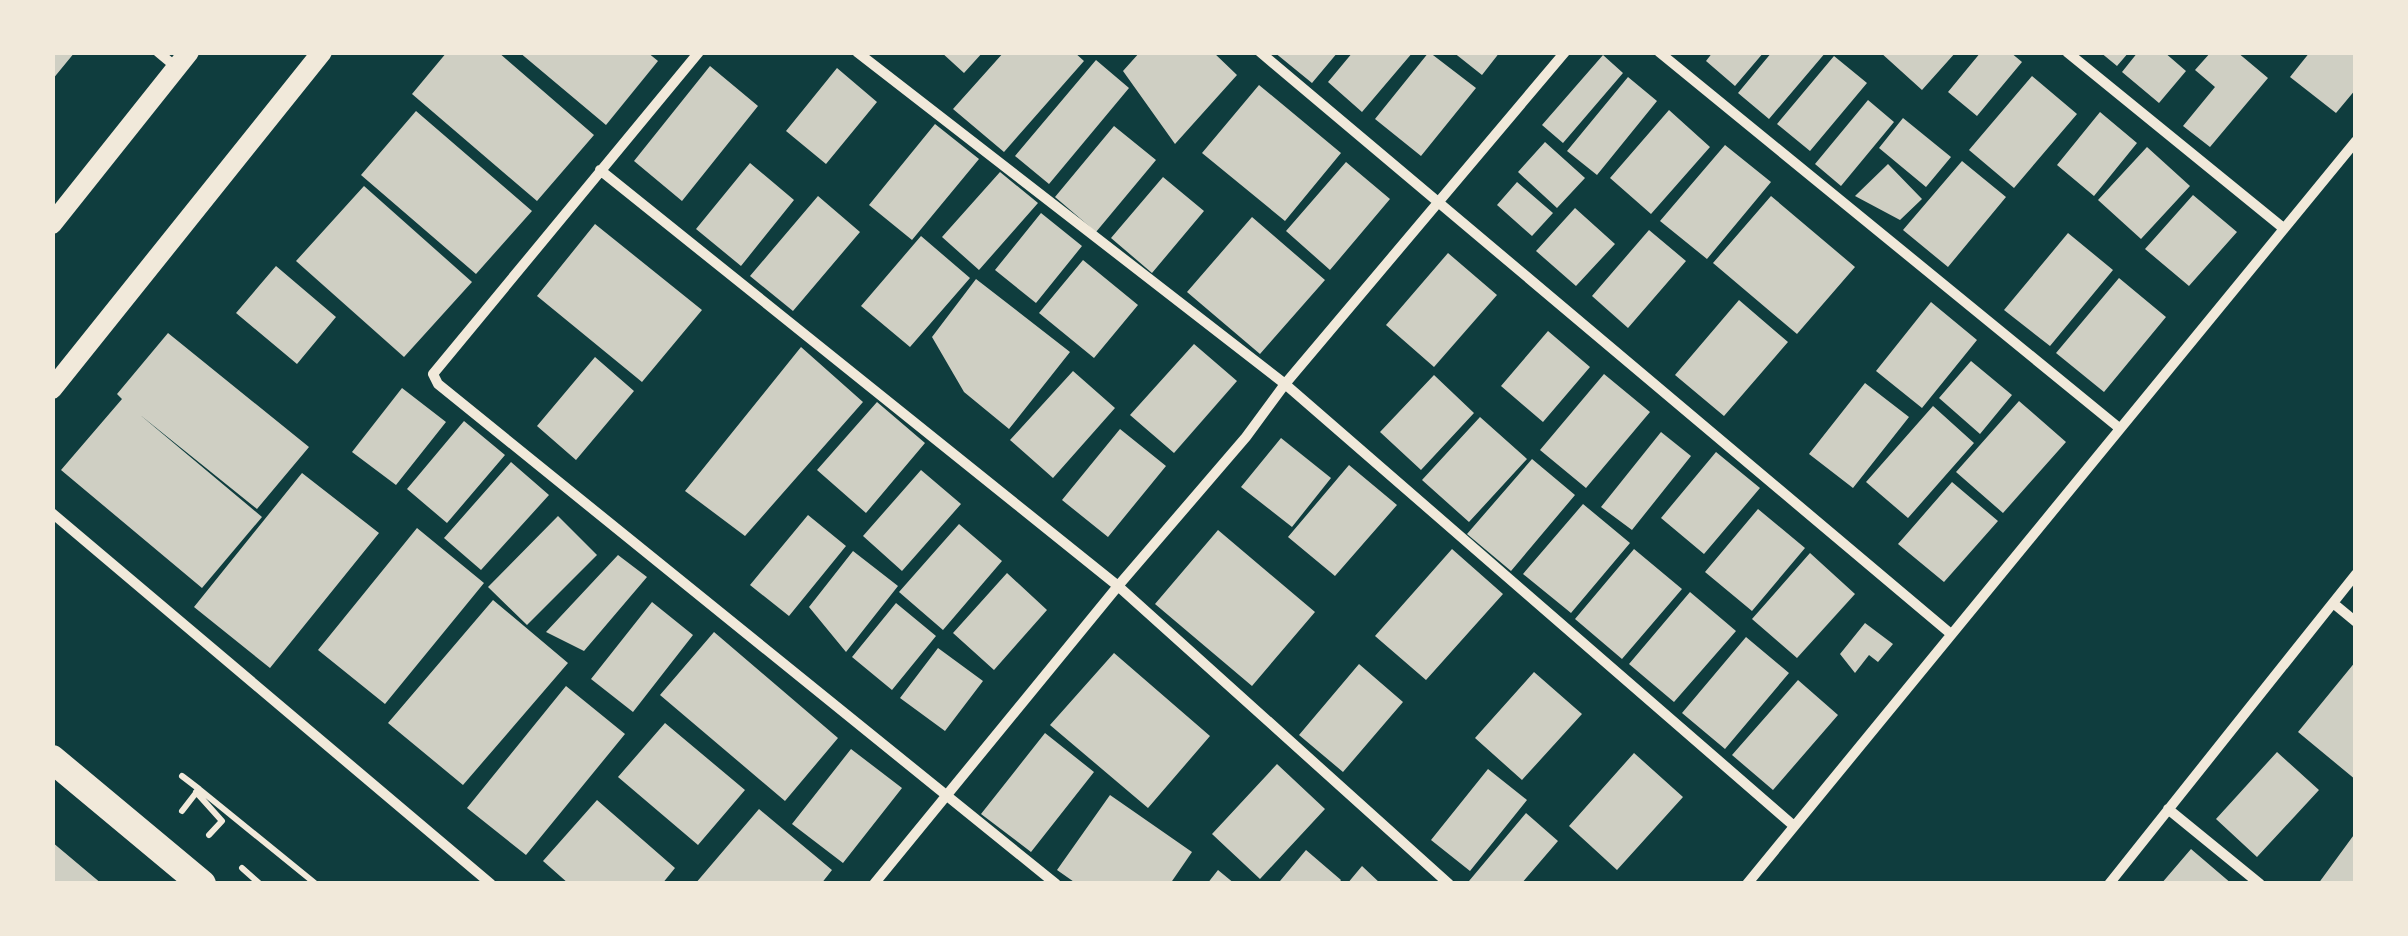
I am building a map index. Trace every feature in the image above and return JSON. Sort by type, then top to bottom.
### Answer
[{"type":"highway","points":[[52,759],[192,875]]},
{"type":"main road","points":[[52,389],[322,52]]},
{"type":"main road","points":[[52,224],[183,60]]},
{"type":"street","points":[[158,52],[183,60]]},
{"type":"street","points":[[700,52],[433,374],[438,384],[1056,884]]},
{"type":"street","points":[[857,52],[1285,384],[1794,826]]},
{"type":"street","points":[[1260,52],[1951,634]]},
{"type":"street","points":[[874,884],[1564,52]]},
{"type":"street","points":[[1659,52],[2118,428]]},
{"type":"street","points":[[2066,52],[2282,227]]},
{"type":"street","points":[[1747,884],[2356,141]]},
{"type":"street","points":[[600,170],[1118,586],[1449,884]]},
{"type":"street","points":[[52,513],[490,884]]},
{"type":"street","points":[[2109,884],[2356,574]]},
{"type":"street","points":[[2333,603],[2356,622]]},
{"type":"street","points":[[2168,809],[2260,884]]},
{"type":"path","points":[[182,776],[222,821],[192,875]]},
{"type":"path","points":[[199,789],[316,884]]},
{"type":"building","points":[[52,52],[75,52],[52,80]]},
{"type":"building","points":[[447,52],[498,52],[594,135],[537,201],[412,94]]},
{"type":"building","points":[[519,52],[647,52],[658,61],[606,125]]},
{"type":"building","points":[[941,52],[983,52],[964,73]]},
{"type":"building","points":[[1004,52],[1074,52],[1084,61],[1004,152],[953,109]]},
{"type":"building","points":[[1140,52],[1213,52],[1237,75],[1175,144],[1123,71]]},
{"type":"building","points":[[1274,52],[1338,52],[1312,83]]},
{"type":"building","points":[[1353,52],[1413,52],[1362,112],[1328,82]]},
{"type":"building","points":[[1429,52],[1476,88],[1421,156],[1375,119]]},
{"type":"building","points":[[1453,52],[1500,52],[1482,75]]},
{"type":"building","points":[[1713,52],[1764,52],[1735,86],[1706,61]]},
{"type":"building","points":[[1772,52],[1826,52],[1769,119],[1738,93]]},
{"type":"building","points":[[1880,52],[1956,52],[1922,90]]},
{"type":"building","points":[[1981,52],[2010,52],[2022,62],[1977,116],[1948,92]]},
{"type":"building","points":[[2100,52],[2129,52],[2117,66]]},
{"type":"building","points":[[2138,52],[2164,52],[2186,71],[2159,103],[2122,72]]},
{"type":"building","points":[[2211,52],[2237,52],[2268,78],[2210,147],[2183,126],[2215,87],[2195,70]]},
{"type":"building","points":[[2310,52],[2356,52],[2356,89],[2336,113],[2290,77]]},
{"type":"building","points":[[1603,55],[1623,73],[1563,143],[1542,125]]},
{"type":"building","points":[[1834,56],[1867,83],[1810,151],[1777,124]]},
{"type":"building","points":[[1096,60],[1129,88],[1049,184],[1015,156]]},
{"type":"building","points":[[710,66],[758,106],[682,201],[634,161]]},
{"type":"building","points":[[837,68],[877,102],[826,164],[786,131]]},
{"type":"building","points":[[2032,76],[2077,114],[2014,188],[1969,150]]},
{"type":"building","points":[[1628,77],[1657,101],[1597,175],[1567,151]]},
{"type":"building","points":[[1259,85],[1341,153],[1285,221],[1202,153]]},
{"type":"building","points":[[1868,100],[1894,122],[1841,186],[1815,164]]},
{"type":"building","points":[[1669,110],[1710,147],[1651,214],[1610,178]]},
{"type":"building","points":[[416,111],[532,211],[476,274],[361,175]]},
{"type":"building","points":[[2100,112],[2137,143],[2094,196],[2057,165]]},
{"type":"building","points":[[1903,118],[1951,157],[1926,187],[1879,148]]},
{"type":"building","points":[[935,124],[979,159],[912,240],[869,205]]},
{"type":"building","points":[[1114,126],[1156,160],[1096,232],[1055,197]]},
{"type":"building","points":[[1545,142],[1585,178],[1557,208],[1518,172]]},
{"type":"building","points":[[1725,145],[1771,182],[1707,259],[1660,221]]},
{"type":"building","points":[[2147,147],[2190,186],[2141,239],[2098,200]]},
{"type":"building","points":[[1962,161],[2006,197],[1948,267],[1903,230]]},
{"type":"building","points":[[1346,162],[1390,199],[1330,270],[1286,231]]},
{"type":"building","points":[[750,163],[794,200],[741,266],[696,229]]},
{"type":"building","points":[[1888,164],[1922,199],[1900,220],[1855,196]]},
{"type":"building","points":[[1000,172],[1038,203],[979,270],[942,237]]},
{"type":"building","points":[[1163,177],[1204,211],[1152,273],[1111,238]]},
{"type":"building","points":[[1517,182],[1553,213],[1532,236],[1497,205]]},
{"type":"building","points":[[364,186],[472,282],[404,357],[296,261]]},
{"type":"building","points":[[2193,195],[2237,232],[2189,286],[2145,249]]},
{"type":"building","points":[[818,196],[860,232],[793,311],[750,276]]},
{"type":"building","points":[[1771,196],[1855,267],[1797,334],[1713,263]]},
{"type":"building","points":[[1575,208],[1615,244],[1576,286],[1536,251]]},
{"type":"building","points":[[1041,213],[1082,246],[1036,303],[995,270]]},
{"type":"building","points":[[1252,217],[1325,280],[1260,354],[1187,292]]},
{"type":"building","points":[[595,224],[702,310],[642,382],[537,296]]},
{"type":"building","points":[[1649,230],[1686,261],[1628,328],[1592,296]]},
{"type":"building","points":[[2068,233],[2113,270],[2050,346],[2004,310]]},
{"type":"building","points":[[921,236],[970,278],[910,347],[861,306]]},
{"type":"building","points":[[1448,253],[1497,295],[1434,367],[1386,325]]},
{"type":"building","points":[[1083,260],[1138,305],[1094,358],[1039,313]]},
{"type":"building","points":[[276,266],[336,317],[297,364],[236,313]]},
{"type":"building","points":[[2119,278],[2166,317],[2104,392],[2056,353]]},
{"type":"building","points":[[976,279],[1070,352],[1009,429],[964,392],[932,337]]},
{"type":"building","points":[[1739,300],[1788,342],[1724,416],[1675,375]]},
{"type":"building","points":[[1931,302],[1977,340],[1922,408],[1876,371]]},
{"type":"building","points":[[1548,331],[1590,367],[1543,422],[1501,386]]},
{"type":"building","points":[[168,333],[309,447],[257,509],[139,414],[262,517],[202,588],[61,470],[122,399],[117,394]]},
{"type":"building","points":[[1194,344],[1237,381],[1174,453],[1130,415]]},
{"type":"building","points":[[801,347],[863,402],[745,536],[685,491]]},
{"type":"building","points":[[595,357],[634,391],[576,460],[537,426]]},
{"type":"building","points":[[1971,361],[2012,395],[1980,434],[1939,398]]},
{"type":"building","points":[[1073,371],[1115,408],[1053,478],[1010,440]]},
{"type":"building","points":[[1604,374],[1650,412],[1586,488],[1540,450]]},
{"type":"building","points":[[1434,375],[1474,413],[1421,470],[1380,432]]},
{"type":"building","points":[[1865,383],[1909,417],[1853,488],[1809,454]]},
{"type":"building","points":[[402,388],[446,422],[396,485],[352,452]]},
{"type":"building","points":[[2019,401],[2066,442],[2003,513],[1956,472]]},
{"type":"building","points":[[877,402],[925,443],[866,513],[817,470]]},
{"type":"building","points":[[1933,406],[1974,443],[1908,518],[1866,482]]},
{"type":"building","points":[[1480,417],[1527,459],[1469,522],[1422,480]]},
{"type":"building","points":[[464,421],[505,455],[447,523],[407,489]]},
{"type":"building","points":[[1120,429],[1166,466],[1108,537],[1062,500]]},
{"type":"building","points":[[1661,432],[1691,456],[1632,530],[1601,507]]},
{"type":"building","points":[[1281,438],[1331,478],[1292,527],[1241,487]]},
{"type":"building","points":[[1716,452],[1760,488],[1704,554],[1661,518]]},
{"type":"building","points":[[1532,459],[1575,495],[1511,571],[1467,534]]},
{"type":"building","points":[[511,462],[549,495],[481,570],[444,538]]},
{"type":"building","points":[[1349,465],[1397,505],[1335,576],[1288,537]]},
{"type":"building","points":[[921,470],[961,504],[902,571],[863,536]]},
{"type":"building","points":[[302,473],[379,533],[270,668],[194,607]]},
{"type":"building","points":[[1952,482],[1998,521],[1944,582],[1898,544]]},
{"type":"building","points":[[1583,504],[1630,543],[1571,613],[1523,574]]},
{"type":"building","points":[[1758,509],[1805,548],[1752,611],[1705,572]]},
{"type":"building","points":[[808,515],[846,546],[789,616],[750,585]]},
{"type":"building","points":[[558,516],[597,555],[527,625],[488,587]]},
{"type":"building","points":[[959,524],[1002,561],[943,630],[899,592]]},
{"type":"building","points":[[417,528],[484,583],[385,704],[318,650]]},
{"type":"building","points":[[1218,530],[1315,612],[1252,686],[1155,604]]},
{"type":"building","points":[[1452,549],[1503,594],[1426,680],[1375,636]]},
{"type":"building","points":[[1634,549],[1682,589],[1622,659],[1575,619]]},
{"type":"building","points":[[853,551],[898,586],[846,652],[809,607]]},
{"type":"building","points":[[1810,553],[1855,594],[1797,658],[1752,619]]},
{"type":"building","points":[[618,555],[647,577],[584,651],[546,632]]},
{"type":"building","points":[[1007,573],[1047,610],[994,670],[953,633]]},
{"type":"building","points":[[1690,592],[1736,631],[1674,702],[1629,664]]},
{"type":"building","points":[[493,600],[568,663],[463,785],[388,723]]},
{"type":"building","points":[[652,602],[693,635],[633,712],[591,679]]},
{"type":"building","points":[[896,603],[936,636],[892,690],[852,657]]},
{"type":"building","points":[[1865,623],[1893,644],[1878,662],[1869,655],[1855,673],[1840,654]]},
{"type":"building","points":[[714,632],[838,738],[785,801],[660,695]]},
{"type":"building","points":[[1746,637],[1789,673],[1725,749],[1682,713]]},
{"type":"building","points":[[938,648],[983,681],[945,731],[900,698]]},
{"type":"building","points":[[1114,653],[1210,736],[1148,808],[1050,725]]},
{"type":"building","points":[[2356,661],[2356,780],[2298,732]]},
{"type":"building","points":[[1359,664],[1403,702],[1343,772],[1299,735]]},
{"type":"building","points":[[1534,672],[1582,714],[1522,780],[1475,738]]},
{"type":"building","points":[[1798,680],[1838,715],[1773,790],[1732,755]]},
{"type":"building","points":[[566,686],[625,734],[526,855],[467,808]]},
{"type":"building","points":[[665,723],[745,790],[698,845],[618,777]]},
{"type":"building","points":[[1045,733],[1094,772],[1031,852],[981,814]]},
{"type":"building","points":[[851,749],[902,788],[843,863],[792,824]]},
{"type":"building","points":[[2277,752],[2319,790],[2257,857],[2216,819]]},
{"type":"building","points":[[1634,753],[1683,797],[1617,870],[1569,826]]},
{"type":"building","points":[[1277,764],[1325,809],[1260,879],[1212,834]]},
{"type":"building","points":[[1488,769],[1527,800],[1470,871],[1431,840]]},
{"type":"building","points":[[1110,795],[1192,852],[1170,884],[1077,884],[1057,870]]},
{"type":"building","points":[[597,800],[675,868],[662,884],[569,884],[543,861]]},
{"type":"building","points":[[759,809],[832,870],[821,884],[695,884]]},
{"type":"building","points":[[1526,813],[1558,841],[1521,884],[1469,881]]},
{"type":"building","points":[[2356,832],[2356,884],[2318,884]]},
{"type":"building","points":[[52,842],[102,884],[52,884]]},
{"type":"building","points":[[2191,849],[2232,884],[2161,884]]},
{"type":"building","points":[[1306,850],[1341,880],[1338,884],[1280,881]]},
{"type":"building","points":[[1362,866],[1381,884],[1347,884]]},
{"type":"building","points":[[1218,870],[1235,884],[1207,884]]}]
